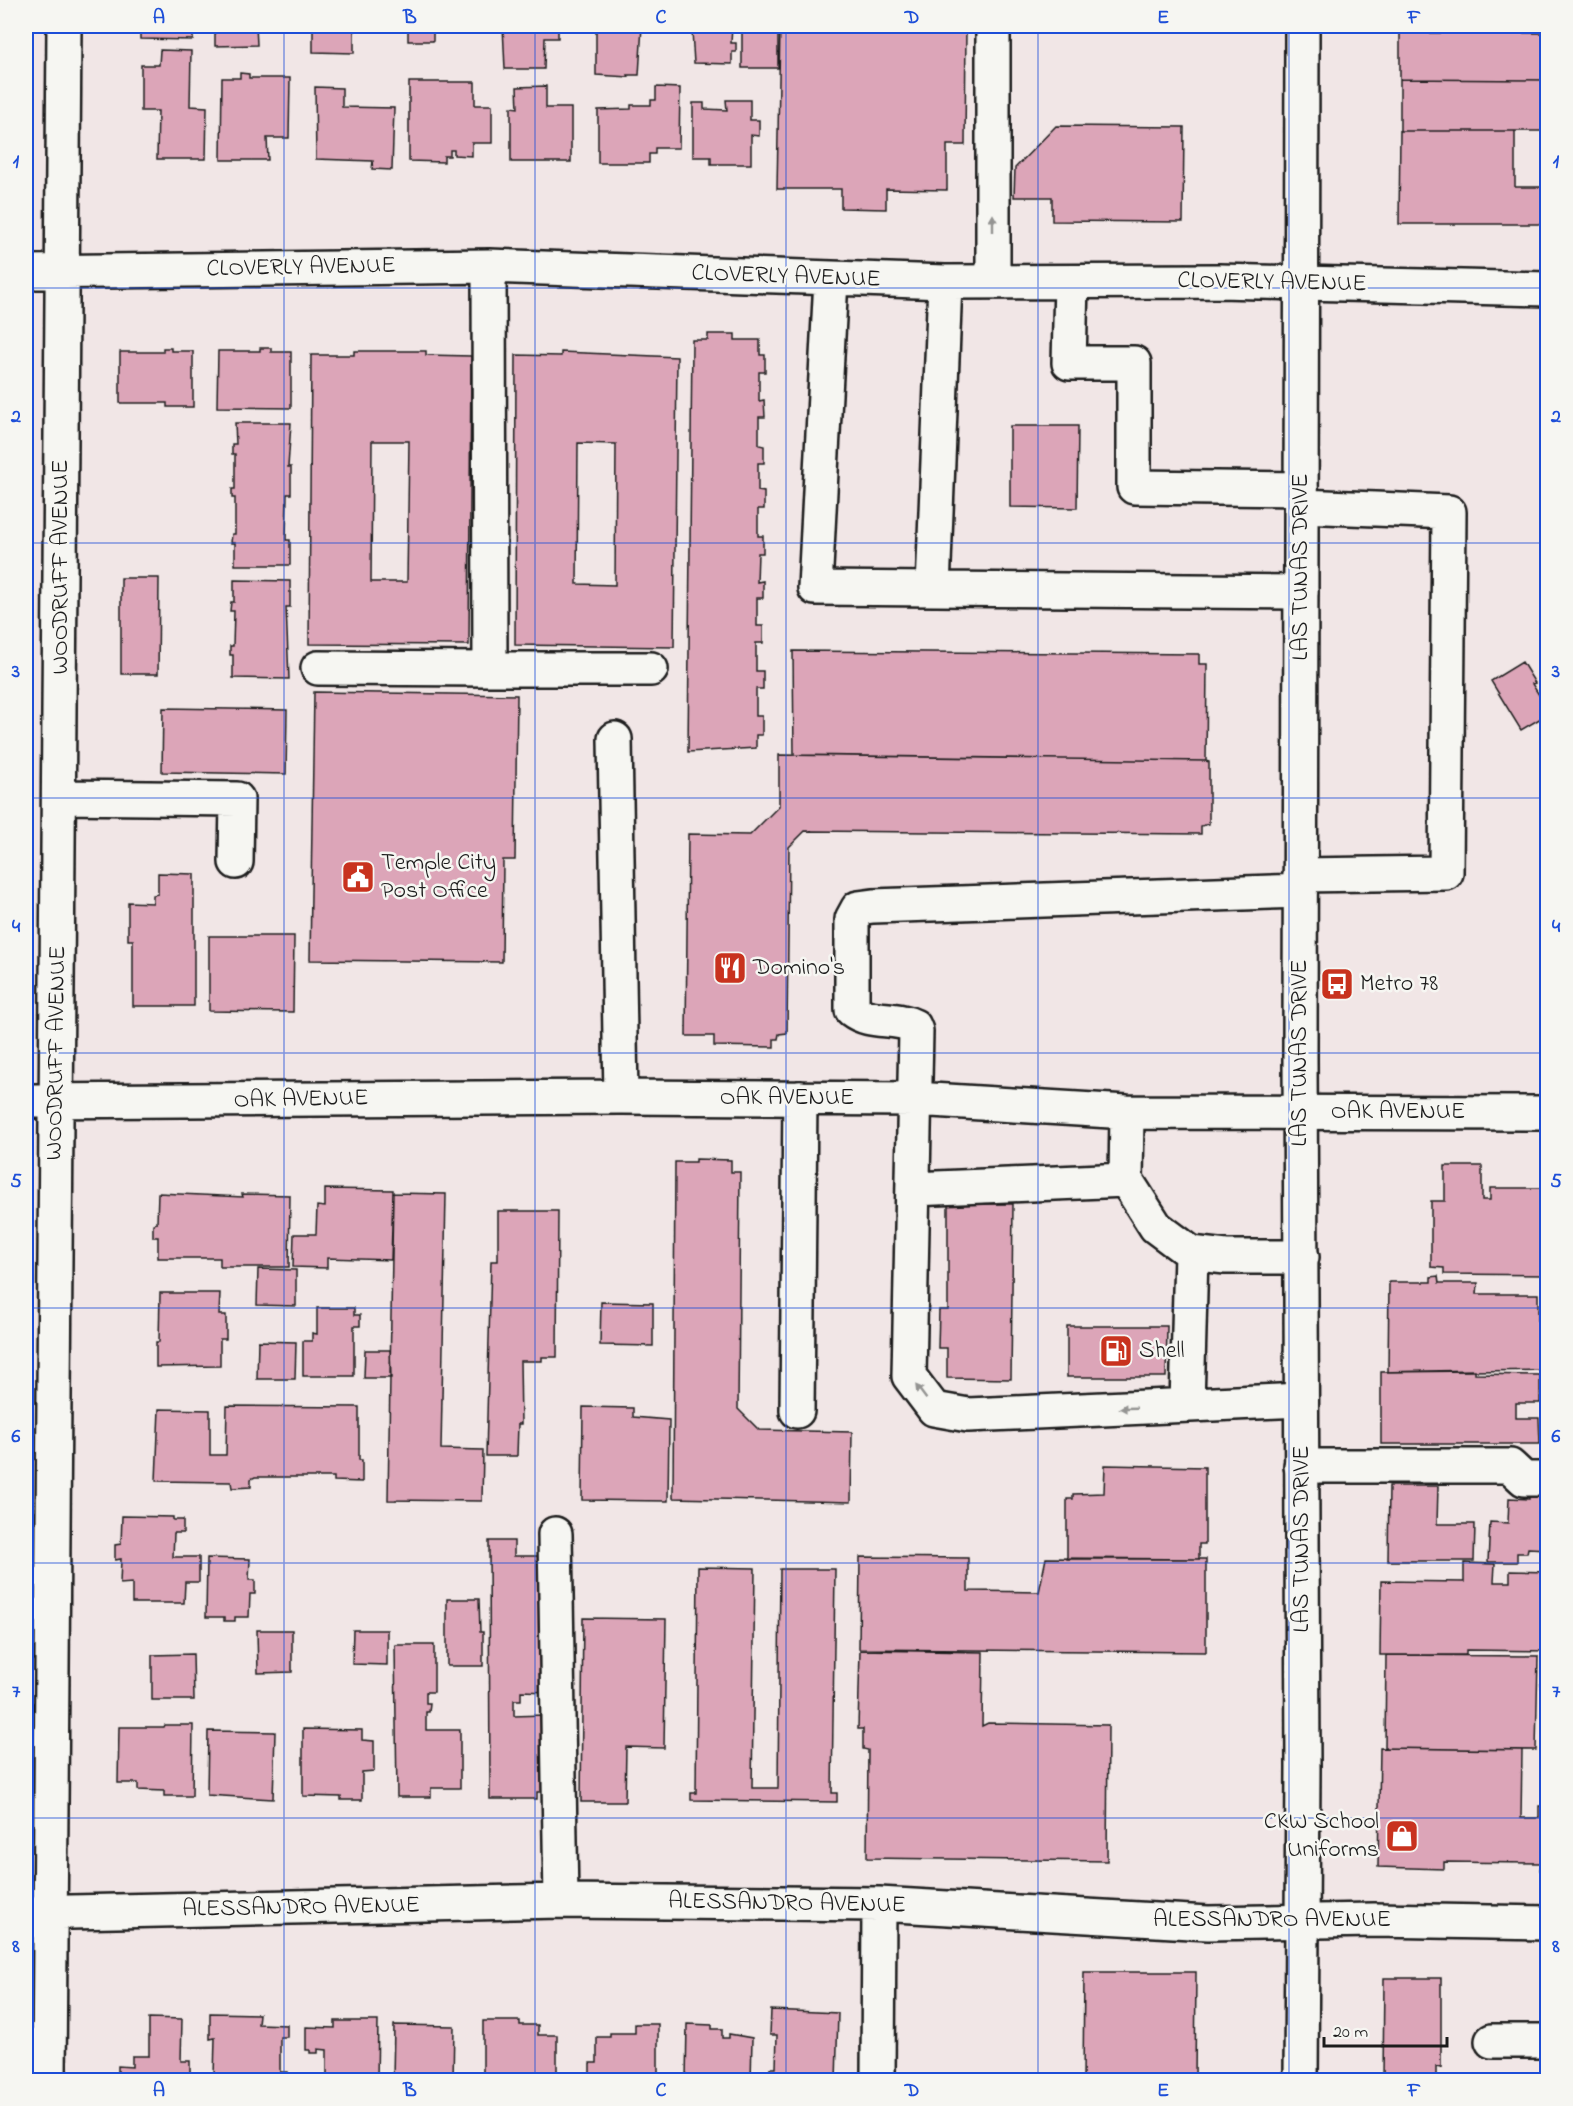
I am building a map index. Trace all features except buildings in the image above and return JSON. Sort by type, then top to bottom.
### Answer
[{"type":"street","name":"WOODRUFF AVENUE","points":[[49,2080],[38,1913],[41,1102],[60,797],[64,26]]},
{"type":"street","points":[[993,26],[993,282]]},
{"type":"street","name":"LAS TUNAS DRIVE","points":[[1300,2080],[1302,1921],[1300,883],[1302,26]]},
{"type":"street","name":"CLOVERLY AVENUE","points":[[26,272],[489,266],[945,282],[1301,282],[1548,289]]},
{"type":"street","points":[[489,266],[490,669]]},
{"type":"street","points":[[831,279],[816,588],[1301,592]]},
{"type":"street","points":[[933,589],[945,282]]},
{"type":"street","points":[[1071,283],[1069,363],[1134,363],[1134,487],[1301,497],[1449,512],[1446,873],[858,908],[852,919],[852,1010],[865,1018],[905,1021],[914,1026],[915,1099],[909,1376],[934,1409],[968,1415],[1301,1400]]},
{"type":"street","points":[[318,668],[651,669]]},
{"type":"street","points":[[615,739],[621,1097]]},
{"type":"street","points":[[60,797],[237,799],[236,862]]},
{"type":"street","name":"OAK AVENUE","points":[[41,1102],[621,1097],[800,1098],[915,1099],[1126,1112],[1548,1113]]},
{"type":"street","points":[[797,1411],[800,1098]]},
{"type":"street","points":[[1126,1112],[1126,1180],[1156,1227],[1191,1253],[1226,1257],[1302,1257]]},
{"type":"street","points":[[913,1189],[1126,1180]]},
{"type":"street","points":[[1187,1405],[1191,1253]]},
{"type":"street","points":[[1301,1466],[1510,1466],[1530,1456],[1548,1456]]},
{"type":"street","points":[[1510,1466],[1524,1479],[1548,1479]]},
{"type":"street","points":[[555,1534],[561,1901]]},
{"type":"street","name":"ALESSANDRO AVENUE","points":[[38,1913],[561,1901],[879,1904],[1208,1923],[1302,1921],[1548,1923]]},
{"type":"street","points":[[878,2080],[879,1904]]},
{"type":"street","points":[[1492,2041],[1548,2041]]},
{"type":"place","name":"Temple City Post Office","points":[[358,877]]},
{"type":"place","name":"Domino's","points":[[730,968]]},
{"type":"place","name":"Metro 78","points":[[1337,984]]},
{"type":"place","name":"Shell","points":[[1116,1351]]},
{"type":"place","name":"CKW School Uniforms","points":[[1402,1836]]}]
